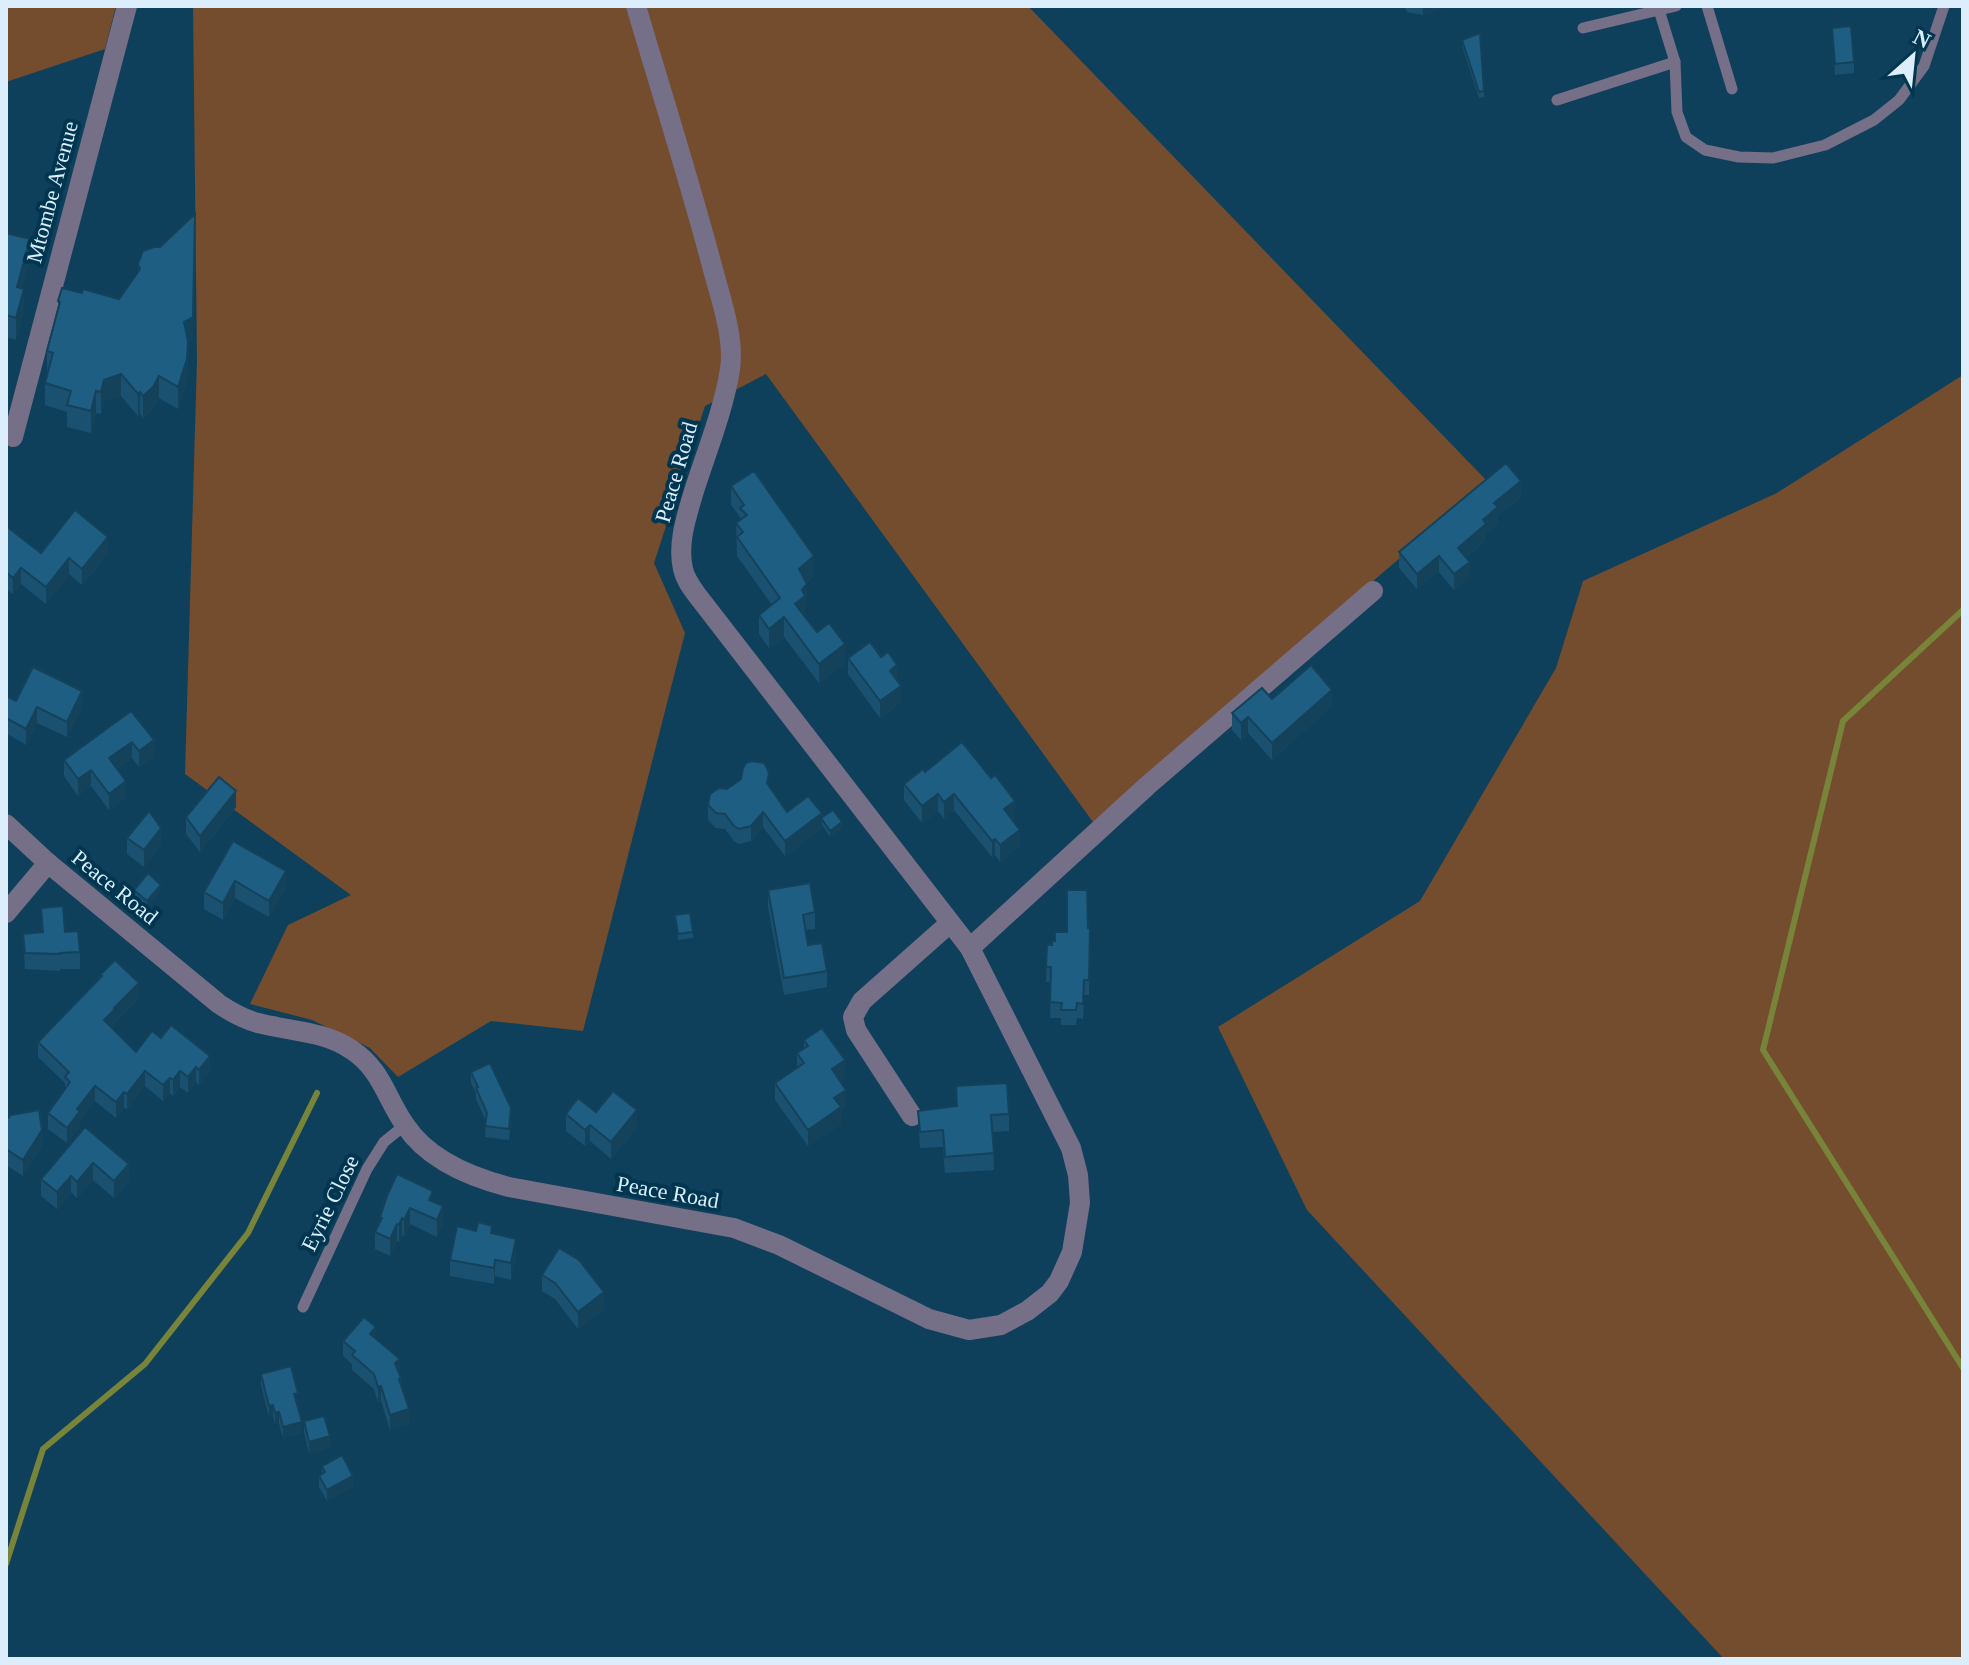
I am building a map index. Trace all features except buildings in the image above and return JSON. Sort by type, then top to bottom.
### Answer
[{"type":"street","name":"Mtombe Avenue","points":[[13,437],[127,6]]},
{"type":"street","name":"Peace Road","points":[[6,824],[48,863],[233,1013],[259,1023],[321,1036],[353,1051],[374,1070],[405,1125],[423,1146],[451,1166],[509,1187],[734,1228],[779,1245],[929,1319],[969,1330],[1001,1325],[1027,1311],[1050,1293],[1072,1252],[1080,1203],[1078,1175],[1071,1148],[970,948],[697,595],[683,570],[682,537],[725,390],[730,350],[724,312],[689,178],[636,6]]},
{"type":"street","points":[[970,948],[1147,786],[1373,591]]},
{"type":"street","points":[[6,913],[48,863]]},
{"type":"street","points":[[912,1116],[856,1030],[853,1017],[862,1001],[950,923]]},
{"type":"lane","points":[[1583,28],[1676,6]]},
{"type":"lane","points":[[1707,6],[1732,89]]},
{"type":"lane","points":[[1659,10],[1675,62],[1677,112],[1686,137],[1705,150],[1739,157],[1773,158],[1825,145],[1874,120],[1899,100],[1924,66],[1944,6]]},
{"type":"lane","points":[[1557,100],[1675,62]]},
{"type":"lane","name":"Eyrie Close","points":[[303,1307],[367,1169],[384,1142],[405,1125]]},
{"type":"shaded area","points":[[6,6],[116,6],[105,49],[6,82]]},
{"type":"shaded area","points":[[193,6],[1028,6],[1488,482],[1093,822],[766,374],[705,406],[654,563],[685,633],[583,1031],[491,1021],[398,1077],[370,1048],[312,1020],[250,1004],[288,925],[351,895],[185,774],[197,360]]},
{"type":"shaded area","points":[[1963,375],[1963,1659],[1724,1659],[1307,1210],[1218,1027],[1420,901],[1556,668],[1583,581],[1777,493]]},
{"type":"waterway","points":[[1963,610],[1843,721],[1763,1050],[1963,1368]]},
{"type":"waterway","points":[[6,1564],[43,1449],[145,1364],[248,1233],[317,1093]]}]
